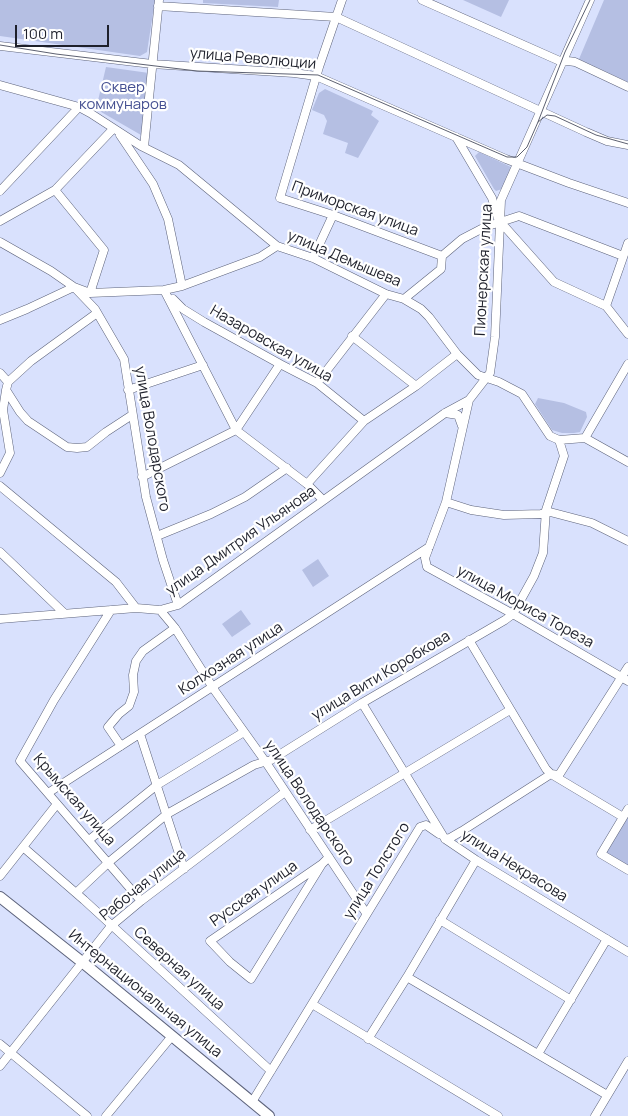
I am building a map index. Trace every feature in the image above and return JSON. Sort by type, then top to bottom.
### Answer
[{"type":"main road","name":"Интернациональная улица","points":[[0,897],[83,962],[270,1116]]},
{"type":"street","name":"Приморская улица","points":[[342,0],[316,76],[280,198],[333,215],[442,256]]},
{"type":"street","points":[[422,0],[562,62],[575,62],[628,87]]},
{"type":"street","name":"Пионерская улица","points":[[488,378],[495,337],[501,200],[590,0]]},
{"type":"street","points":[[139,161],[141,153],[146,148],[158,3],[336,17],[608,141],[628,145]]},
{"type":"street","name":"улица Революции","points":[[0,46],[152,64],[316,76],[518,163],[628,203]]},
{"type":"street","name":"улица Демышева","points":[[0,85],[79,107],[146,148],[180,165],[277,246],[314,258],[386,294],[404,299],[421,309],[457,354],[478,376],[499,382],[522,394],[550,436],[559,440]]},
{"type":"street","points":[[0,191],[79,107]]},
{"type":"street","points":[[0,221],[56,190],[115,129],[139,161],[153,184],[168,218],[182,286]]},
{"type":"street","points":[[456,137],[492,198],[499,222],[506,227],[554,282],[606,306],[628,334]]},
{"type":"street","points":[[56,190],[104,250],[90,293]]},
{"type":"street","points":[[492,198],[501,200]]},
{"type":"street","points":[[314,258],[333,215]]},
{"type":"street","points":[[404,299],[441,269],[442,256],[462,239],[485,227],[519,216],[623,256]]},
{"type":"street","name":"улица Володарского","points":[[0,242],[74,286],[97,313],[124,359],[142,477],[157,536],[178,605]]},
{"type":"street","points":[[606,306],[628,242]]},
{"type":"street","points":[[0,320],[27,310],[74,286],[90,293],[164,290],[182,286],[260,257],[277,246]]},
{"type":"street","points":[[164,290],[236,430],[307,484],[323,500]]},
{"type":"street","name":"Назаровская улица","points":[[164,290],[183,309],[317,383],[364,422]]},
{"type":"street","points":[[317,383],[386,294]]},
{"type":"street","points":[[4,392],[31,361],[97,313]]},
{"type":"street","points":[[352,336],[416,386]]},
{"type":"street","points":[[307,484],[364,422],[416,386],[457,354]]},
{"type":"street","points":[[142,477],[236,430],[280,364]]},
{"type":"street","points":[[585,438],[628,364]]},
{"type":"street","points":[[128,390],[203,365]]},
{"type":"street","points":[[0,373],[4,392],[3,410],[10,453],[0,474]]},
{"type":"street","points":[[429,547],[446,502],[468,400],[488,378]]},
{"type":"street","points":[[4,392],[28,420],[67,447],[87,447],[132,415]]},
{"type":"street","name":"улица Дмитрия Ульянова","points":[[0,619],[136,608],[160,610],[178,605],[445,413],[468,400]]},
{"type":"street","points":[[445,413],[458,415],[463,428]]},
{"type":"street","points":[[559,440],[585,438],[628,462]]},
{"type":"street","name":"улица Вити Коробкова","points":[[76,893],[109,862],[167,814],[265,761],[271,760],[362,703],[513,614],[534,576],[543,552],[546,512],[564,456],[559,440]]},
{"type":"street","points":[[157,536],[211,514],[245,496],[287,468]]},
{"type":"street","points":[[0,486],[116,582],[136,608]]},
{"type":"street","points":[[446,502],[492,514],[526,515],[550,512],[592,523],[628,541]]},
{"type":"street","name":"улица Мориса Тореза","points":[[429,547],[425,558],[427,567],[513,614],[625,680]]},
{"type":"street","name":"Колхозная улица","points":[[48,794],[429,547]]},
{"type":"street","points":[[0,552],[64,613]]},
{"type":"street","name":"Крымская улица","points":[[111,610],[54,700],[20,761],[141,901]]},
{"type":"street","name":"улица Володарского","points":[[160,610],[175,628],[366,913]]},
{"type":"street","points":[[121,746],[108,727],[128,706],[134,692],[133,675],[136,661],[143,651],[175,628]]},
{"type":"street","points":[[468,640],[550,774],[623,817]]},
{"type":"street","points":[[445,839],[450,838],[550,774],[560,774],[625,680],[628,667]]},
{"type":"street","name":"улица Некрасова","points":[[362,703],[445,839],[476,860],[628,952]]},
{"type":"street","points":[[310,830],[510,710]]},
{"type":"street","points":[[89,840],[158,785],[244,732]]},
{"type":"street","points":[[140,734],[184,868]]},
{"type":"street","name":"Рабочая улица","points":[[0,1066],[111,926],[141,901],[285,792]]},
{"type":"street","points":[[0,876],[56,804]]},
{"type":"street","points":[[628,809],[601,854],[628,870]]},
{"type":"street","name":"улица Толстого","points":[[252,1102],[420,826],[426,824],[445,839]]},
{"type":"street","name":"Северная улица","points":[[22,847],[76,893],[271,1071]]},
{"type":"street","name":"Русская улица","points":[[322,864],[250,979],[210,941],[322,864],[329,857]]},
{"type":"street","points":[[368,1039],[476,860]]},
{"type":"street","points":[[440,920],[570,1000]]},
{"type":"street","points":[[538,1054],[607,939]]},
{"type":"street","points":[[407,977],[607,1095]]},
{"type":"street","points":[[312,1004],[498,1116]]},
{"type":"street","points":[[106,1116],[172,1036]]},
{"type":"street","points":[[0,1044],[87,1116]]},
{"type":"street","points":[[594,1116],[628,1061]]},
{"type":"green space","points":[[0,0],[155,0],[147,52],[140,56],[0,36]]},
{"type":"green space","points":[[203,0],[279,0],[278,7],[203,3]]},
{"type":"green space","points":[[463,0],[509,0],[501,17]]},
{"type":"green space","points":[[604,0],[628,0],[628,82],[579,59]]},
{"type":"green space","name":"Сквер коммунаров","points":[[106,67],[149,73],[141,135],[96,109]]},
{"type":"green space","points":[[325,89],[373,111],[371,115],[379,121],[358,158],[345,153],[348,143],[323,134],[327,121],[324,115],[312,110],[319,93]]},
{"type":"green space","points":[[479,152],[511,167],[502,189],[496,191],[494,189],[475,156]]},
{"type":"green space","points":[[538,398],[564,403],[586,412],[587,417],[580,432],[562,433],[552,430],[535,404]]},
{"type":"green space","points":[[318,559],[329,576],[313,587],[302,570]]},
{"type":"green space","points":[[241,610],[251,624],[232,637],[222,624]]},
{"type":"green space","points":[[628,813],[628,869],[604,854]]},
{"type":"tram line","points":[[538,122],[565,52],[590,0]]},
{"type":"tram line","points":[[0,45],[56,54],[197,71],[318,75],[507,157],[517,157],[527,147],[538,122],[547,115],[555,116],[596,135],[628,144]]}]
